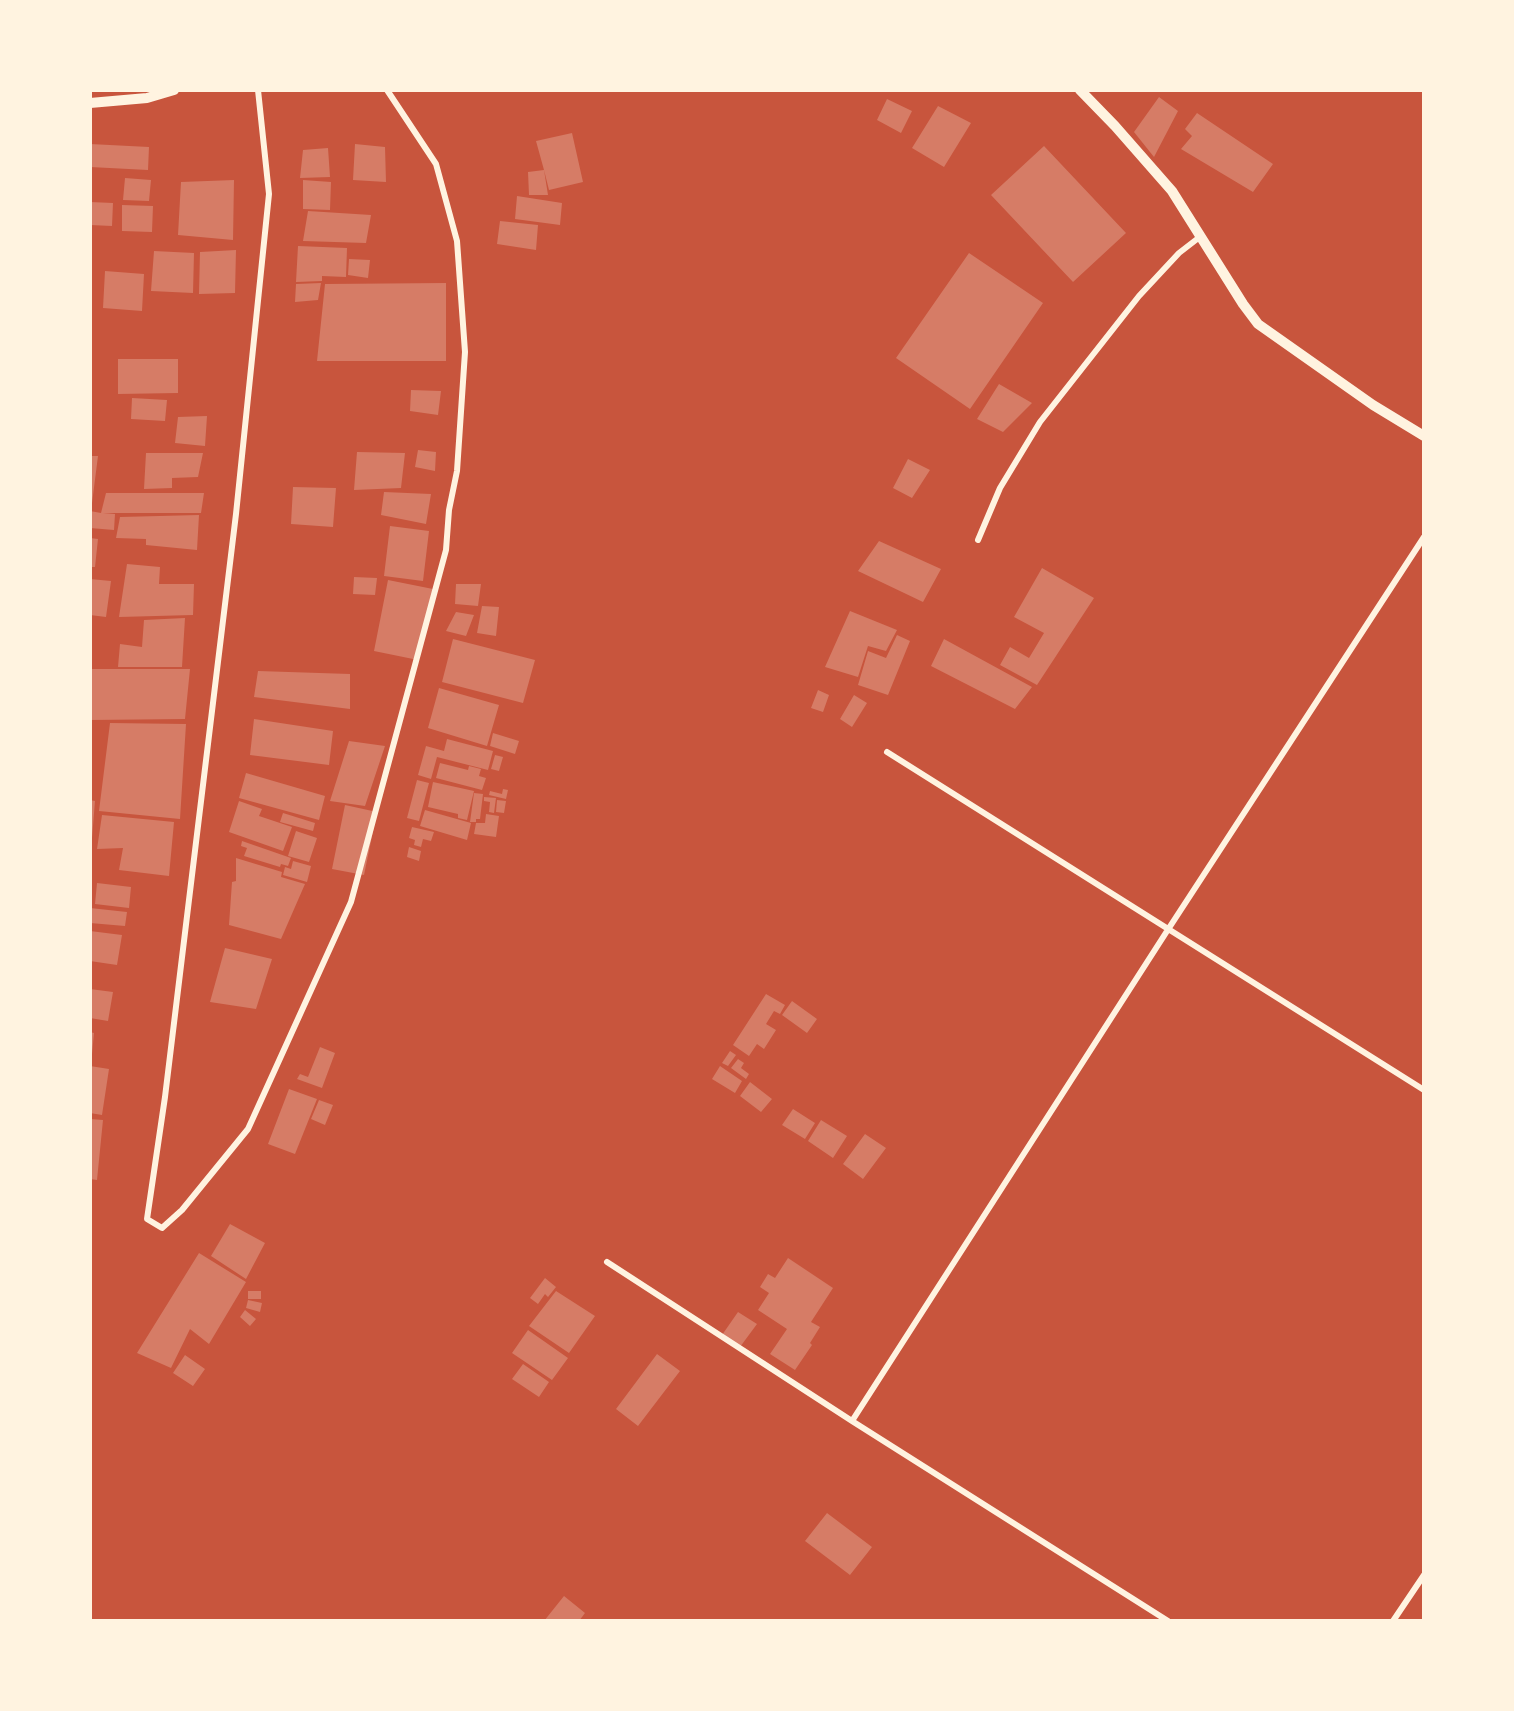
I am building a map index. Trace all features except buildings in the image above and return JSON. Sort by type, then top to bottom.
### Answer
[{"type":"street","points":[[90,103],[147,98],[174,90]]},
{"type":"street","points":[[258,90],[269,194],[234,526],[165,1097],[147,1219],[162,1228],[182,1210],[248,1129],[351,902],[446,550],[449,510],[457,471],[465,352],[457,241],[436,164],[387,90]]},
{"type":"street","points":[[1080,90],[1172,191],[1258,324],[1373,405],[1424,436]]},
{"type":"street","points":[[978,540],[1000,488],[1040,422],[1139,296],[1179,253],[1201,236]]},
{"type":"street","points":[[852,1421],[1424,537]]},
{"type":"street","points":[[887,752],[1424,1090]]},
{"type":"street","points":[[607,1262],[852,1421],[1168,1621]]},
{"type":"street","points":[[1394,1621],[1424,1575]]}]
